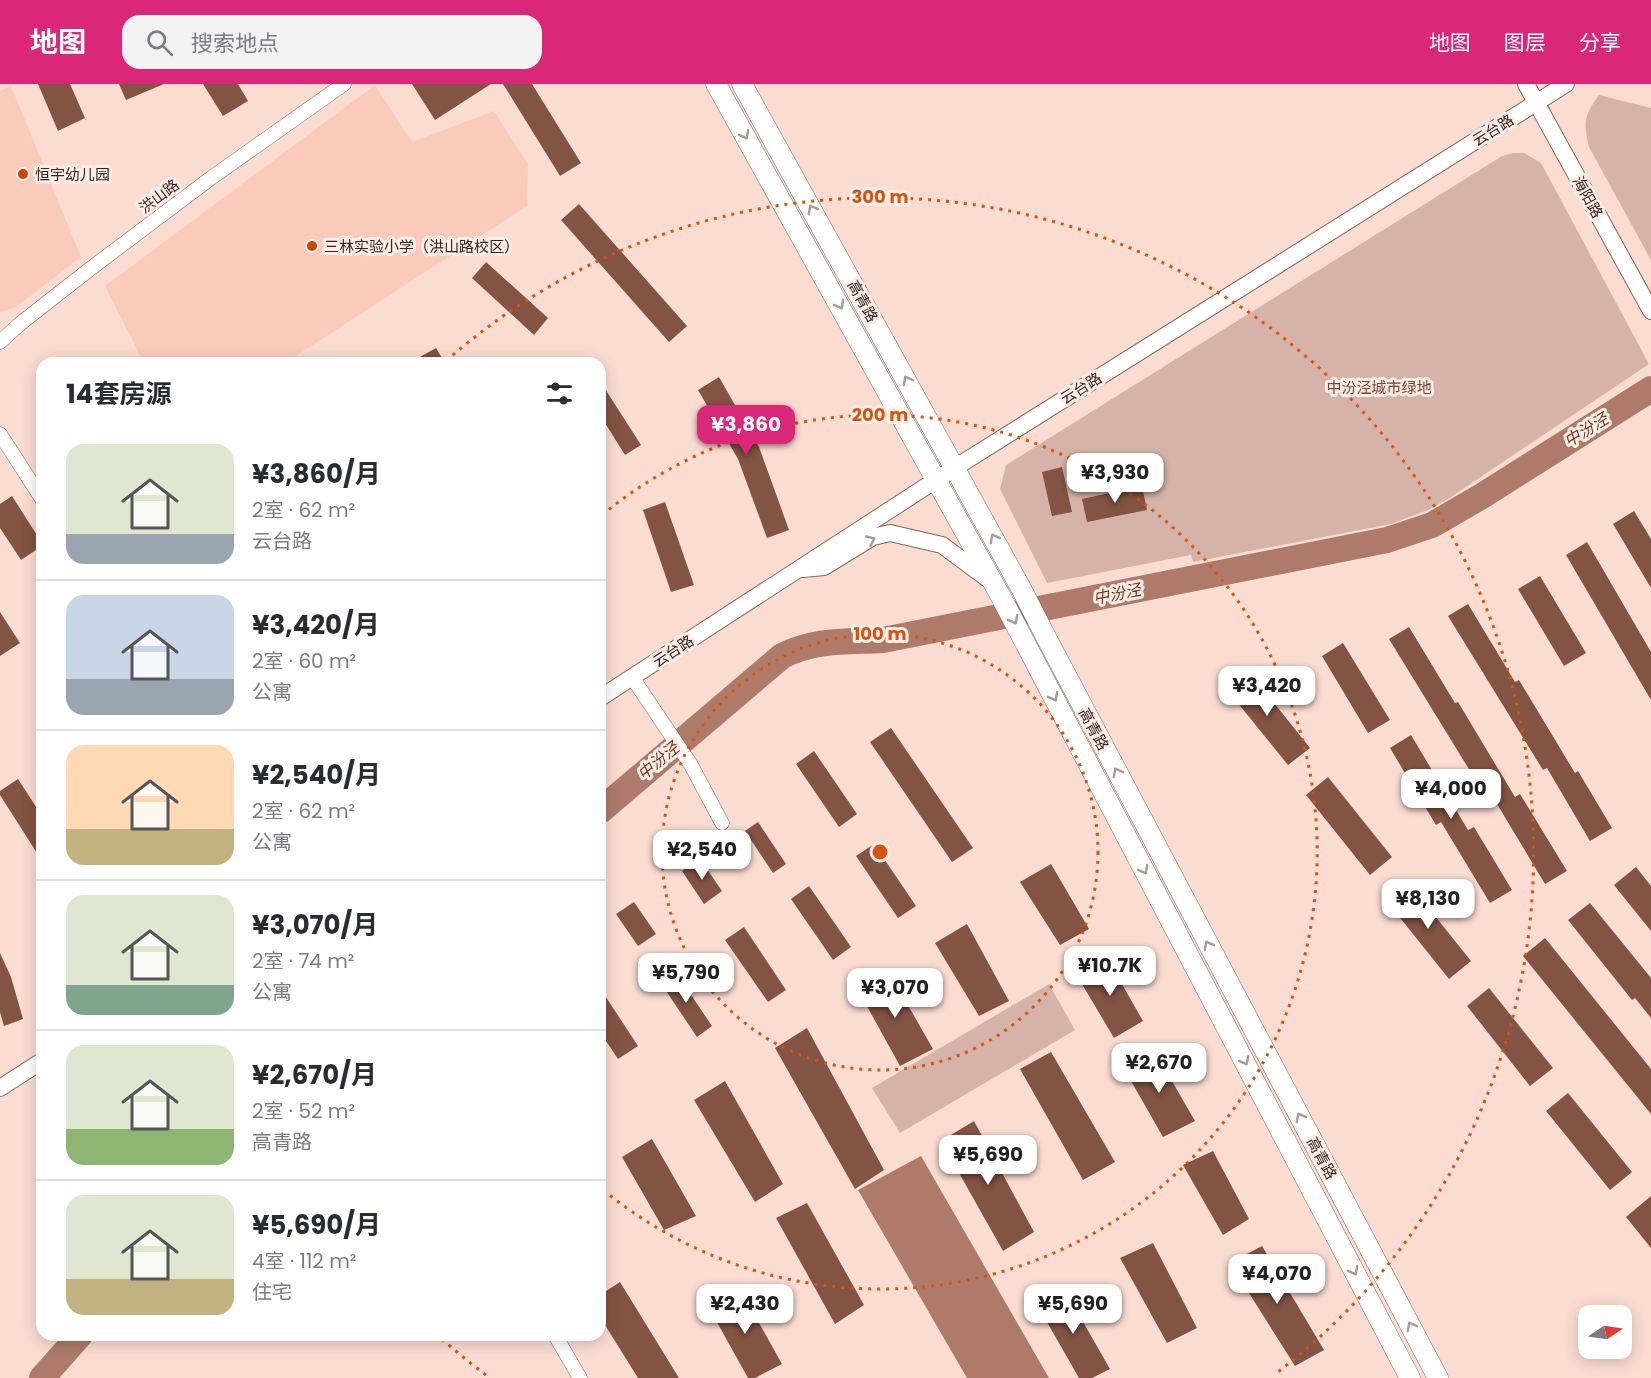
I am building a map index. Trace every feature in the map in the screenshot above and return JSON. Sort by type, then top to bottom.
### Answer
[{"type":"main road","name":"高青路","points":[[716,84],[938,479],[997,589],[1410,1378]]},
{"type":"main road","name":"高青路","points":[[742,84],[956,467],[1438,1378]]},
{"type":"street","name":"洪山路","points":[[0,342],[90,269],[202,185],[344,84]]},
{"type":"street","name":"海阳路","points":[[1526,84],[1651,311]]},
{"type":"street","name":"云台路","points":[[606,695],[956,467],[1566,84]]},
{"type":"street","points":[[0,434],[36,489]]},
{"type":"street","points":[[799,569],[824,567],[873,537],[890,533],[942,546],[997,589]]},
{"type":"street","points":[[632,678],[691,765],[722,823]]},
{"type":"street","points":[[0,1089],[36,1065]]},
{"type":"street","points":[[558,1341],[580,1378]]},
{"type":"shaded area","name":"三林实验小学（洪山路校区）","points":[[375,85],[412,142],[494,111],[528,164],[527,206],[294,357],[141,357],[105,286]]},
{"type":"shaded area","name":"恒宇幼儿园","points":[[11,86],[81,257],[16,307],[0,312],[0,91]]},
{"type":"shaded area","points":[[921,1156],[1049,1378],[967,1378],[858,1190]]},
{"type":"green space","points":[[1599,95],[1651,108],[1651,260],[1589,147],[1586,120],[1590,108]]},
{"type":"green space","name":"中汾泾城市绿地","points":[[1524,153],[1541,163],[1649,364],[1448,499],[1428,510],[1391,524],[1193,562],[1191,555],[1047,583],[1000,489],[1006,465],[1502,156]]},
{"type":"green space","points":[[1049,984],[1075,1030],[900,1133],[872,1088]]},
{"type":"building","points":[[38,84],[70,84],[85,118],[58,131]]},
{"type":"building","points":[[119,84],[164,84],[126,100]]},
{"type":"building","points":[[203,84],[238,84],[248,101],[223,116]]},
{"type":"building","points":[[412,84],[491,84],[435,120]]},
{"type":"building","points":[[503,84],[532,84],[581,163],[560,176]]},
{"type":"building","points":[[579,204],[687,326],[669,342],[561,220]]},
{"type":"building","points":[[486,262],[548,318],[534,335],[472,278]]},
{"type":"building","points":[[436,348],[441,357],[420,357]]},
{"type":"building","points":[[719,377],[759,447],[789,530],[767,538],[738,459],[698,390]]},
{"type":"building","points":[[606,390],[641,445],[625,455],[606,425]]},
{"type":"building","points":[[1062,467],[1072,512],[1052,516],[1042,472]]},
{"type":"building","points":[[1142,486],[1147,510],[1087,522],[1082,499]]},
{"type":"building","points":[[12,496],[36,534],[36,550],[21,560],[0,528],[0,504]]},
{"type":"building","points":[[665,502],[694,585],[671,592],[643,510]]},
{"type":"building","points":[[1634,511],[1651,539],[1651,588],[1613,524]]},
{"type":"building","points":[[1587,542],[1651,652],[1651,700],[1566,555]]},
{"type":"building","points":[[1540,576],[1586,653],[1564,666],[1518,589]]},
{"type":"building","points":[[1468,604],[1515,682],[1519,680],[1575,773],[1578,771],[1612,828],[1590,841],[1547,768],[1543,770],[1448,616]]},
{"type":"building","points":[[0,612],[20,643],[0,656]]},
{"type":"building","points":[[1409,627],[1455,703],[1458,702],[1515,797],[1520,794],[1567,871],[1545,884],[1488,789],[1483,792],[1389,639]]},
{"type":"building","points":[[1343,643],[1390,720],[1368,733],[1322,656]]},
{"type":"building","points":[[1246,668],[1310,748],[1288,765],[1224,686]]},
{"type":"building","points":[[891,728],[973,848],[952,862],[870,742]]},
{"type":"building","points":[[1411,735],[1468,830],[1474,827],[1512,890],[1490,903],[1441,822],[1436,825],[1390,748]]},
{"type":"building","points":[[814,751],[857,814],[839,827],[796,764]]},
{"type":"building","points":[[1328,777],[1392,857],[1370,875],[1306,795]]},
{"type":"building","points":[[18,779],[36,807],[36,852],[0,795],[0,791]]},
{"type":"building","points":[[758,822],[786,864],[773,873],[745,831]]},
{"type":"building","points":[[874,844],[916,906],[898,918],[856,856]]},
{"type":"building","points":[[700,859],[722,891],[704,904],[682,871]]},
{"type":"building","points":[[1051,864],[1089,929],[1060,945],[1020,882]]},
{"type":"building","points":[[1636,867],[1651,886],[1651,931],[1614,885]]},
{"type":"building","points":[[1407,881],[1471,961],[1449,979],[1385,899]]},
{"type":"building","points":[[809,886],[851,947],[833,960],[791,899]]},
{"type":"building","points":[[634,902],[656,934],[638,946],[616,914]]},
{"type":"building","points":[[1590,903],[1651,978],[1651,1018],[1635,998],[1632,1000],[1568,920]]},
{"type":"building","points":[[967,924],[1009,1001],[979,1016],[935,943]]},
{"type":"building","points":[[744,927],[786,990],[768,1002],[725,940]]},
{"type":"building","points":[[1545,938],[1651,1069],[1651,1114],[1523,956]]},
{"type":"building","points":[[0,953],[11,977],[23,1019],[4,1026],[0,1012]]},
{"type":"building","points":[[1106,956],[1143,1021],[1114,1038],[1076,974]]},
{"type":"building","points":[[675,971],[712,1026],[697,1037],[660,982]]},
{"type":"building","points":[[889,972],[933,1049],[900,1066],[858,990]]},
{"type":"building","points":[[1489,988],[1553,1068],[1530,1086],[1467,1006]]},
{"type":"building","points":[[606,997],[638,1046],[618,1059],[606,1041]]},
{"type":"building","points":[[807,1028],[884,1170],[855,1189],[775,1048]]},
{"type":"building","points":[[1154,1050],[1195,1121],[1163,1137],[1123,1067]]},
{"type":"building","points":[[1051,1052],[1115,1162],[1083,1180],[1020,1069]]},
{"type":"building","points":[[725,1081],[783,1184],[755,1202],[694,1100]]},
{"type":"building","points":[[1568,1093],[1632,1172],[1610,1190],[1546,1111]]},
{"type":"building","points":[[974,1121],[1034,1232],[1003,1251],[941,1141]]},
{"type":"building","points":[[652,1139],[696,1216],[664,1230],[622,1157]]},
{"type":"building","points":[[1213,1151],[1249,1219],[1223,1235],[1183,1165]]},
{"type":"building","points":[[1651,1196],[1651,1248],[1626,1217]]},
{"type":"building","points":[[807,1203],[864,1305],[835,1324],[776,1218]]},
{"type":"building","points":[[1153,1243],[1197,1328],[1167,1343],[1120,1258]]},
{"type":"building","points":[[1262,1246],[1324,1350],[1295,1366],[1230,1263]]},
{"type":"building","points":[[620,1282],[679,1378],[638,1378],[606,1327],[606,1291]]},
{"type":"building","points":[[1063,1287],[1110,1369],[1092,1378],[1079,1378],[1036,1303]]},
{"type":"building","points":[[740,1289],[782,1364],[755,1378],[748,1378],[709,1308]]},
{"type":"waterway","name":"中汾泾","points":[[606,806],[782,656],[794,651],[831,642],[883,640],[1387,540],[1432,525],[1651,389]]},
{"type":"waterway","name":"中汾泾","points":[[42,1378],[75,1341]]},
{"type":"place","name":"恒宇幼儿园","points":[[23,174]]},
{"type":"place","name":"三林实验小学（洪山路校区）","points":[[312,246]]}]
